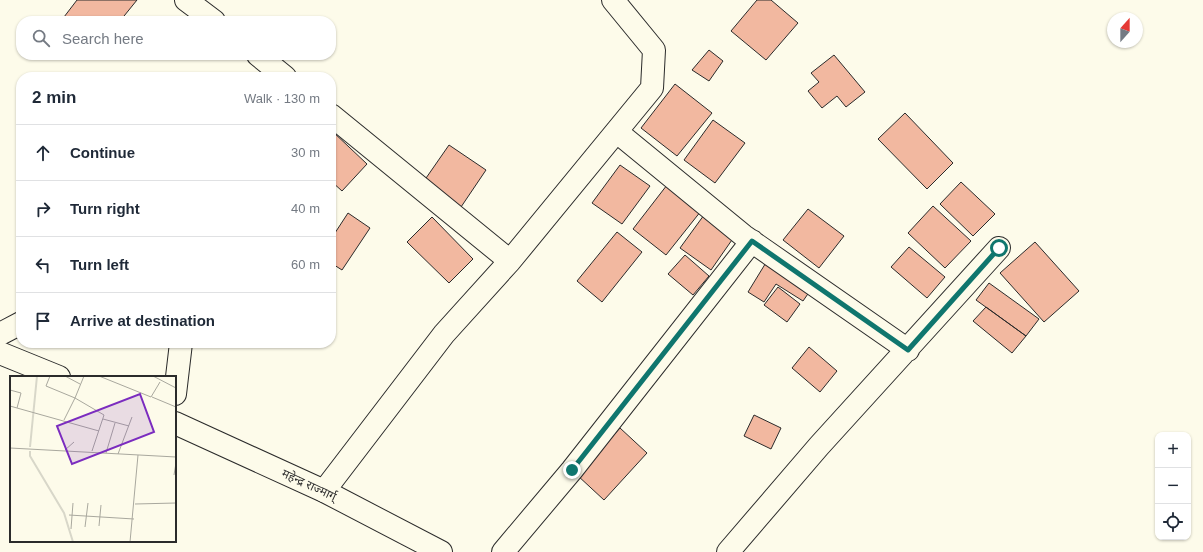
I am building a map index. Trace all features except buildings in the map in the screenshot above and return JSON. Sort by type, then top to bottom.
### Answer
[{"type":"main road","points":[[186,0],[207,16]]},
{"type":"main road","points":[[324,491],[444,334],[510,261],[652,88],[654,50],[613,0]]},
{"type":"main road","points":[[264,60],[279,72]]},
{"type":"main road","points":[[336,119],[510,261]]},
{"type":"main road","points":[[617,132],[752,241],[908,350]]},
{"type":"main road","points":[[503,552],[572,470],[752,241]]},
{"type":"main road","points":[[728,552],[819,446],[908,350],[999,248]]},
{"type":"main road","points":[[0,334],[16,326]]},
{"type":"main road","points":[[176,386],[180,348]]},
{"type":"main road","points":[[0,353],[57,376]]},
{"type":"main road","name":"महेन्द्र राज्मार्ग्","points":[[176,423],[324,491],[441,552]]},
{"type":"route","points":[[572,470],[752,241],[908,350],[999,248]]}]
